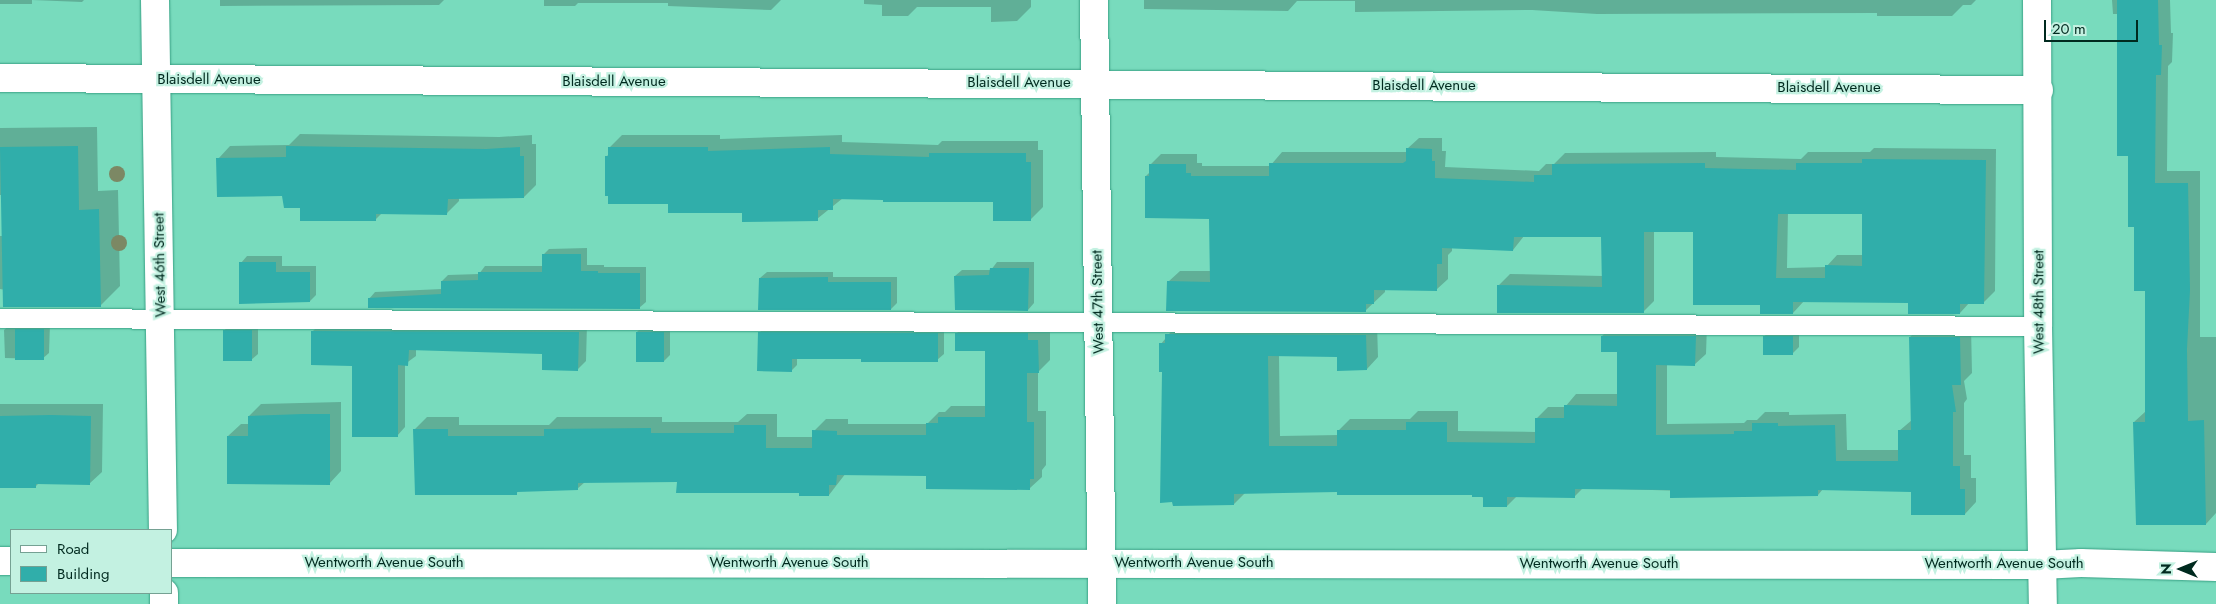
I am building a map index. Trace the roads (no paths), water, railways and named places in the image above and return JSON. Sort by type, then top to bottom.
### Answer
[{"type":"street","name":"West 46th Street","points":[[155,0],[163,529]]},
{"type":"street","name":"West 47th Street","points":[[1094,0],[1102,604]]},
{"type":"street","name":"West 48th Street","points":[[2037,0],[2039,90],[2038,326],[2043,604]]},
{"type":"street","name":"Blaisdell Avenue","points":[[0,78],[2039,90]]},
{"type":"street","name":"Wentworth Avenue South","points":[[172,563],[2042,565],[2081,563],[2216,567]]},
{"type":"lane","points":[[0,318],[2038,326]]}]
